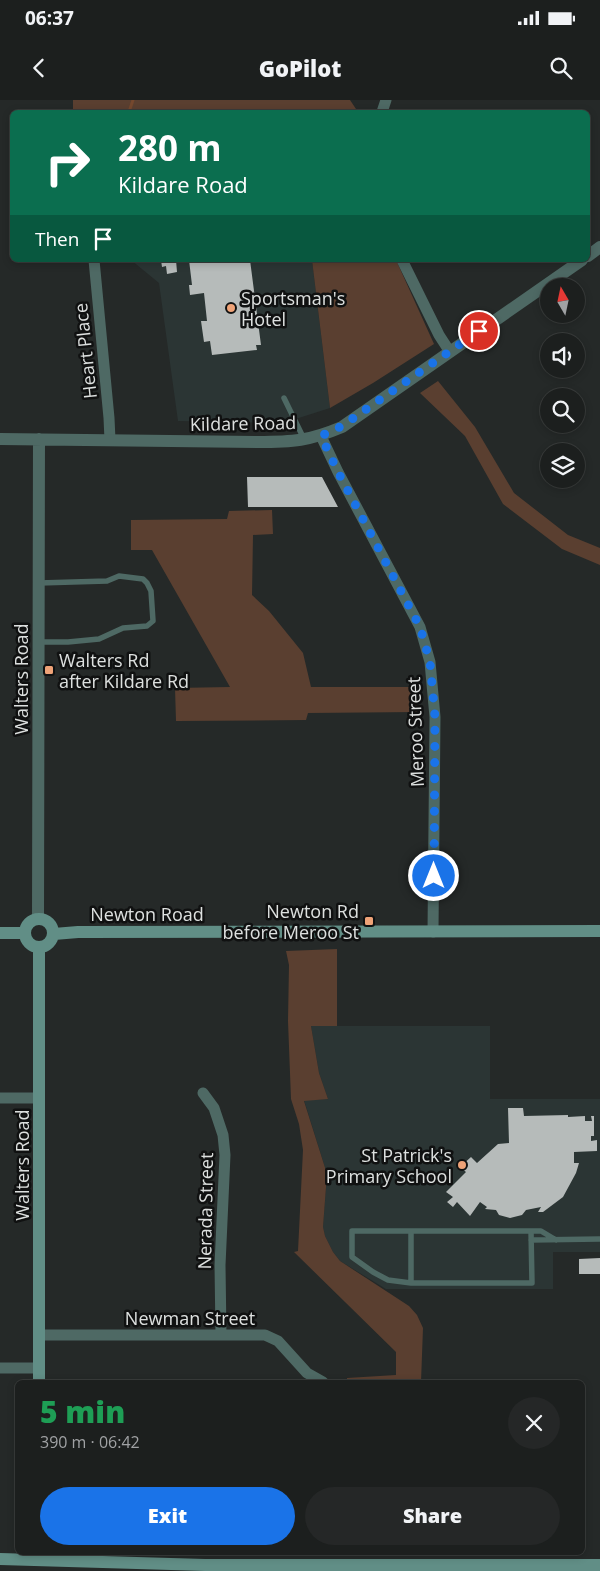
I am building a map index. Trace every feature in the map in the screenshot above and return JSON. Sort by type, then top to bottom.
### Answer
[{"type":"main road","points":[[38,919],[46,920],[50,923],[54,934],[47,945],[38,947],[27,941],[25,933],[27,925],[38,919]]},
{"type":"main road","name":"Newton Road","points":[[54,934],[88,932],[600,931]]},
{"type":"main road","points":[[0,933],[25,933]]},
{"type":"main road","name":"Walters Road","points":[[38,947],[39,1380]]},
{"type":"main road","points":[[0,1559],[205,1566],[600,1565]]},
{"type":"street","name":"Heart Place","points":[[94,262],[110,440]]},
{"type":"street","points":[[403,262],[439,335],[450,352]]},
{"type":"street","name":"Kildare Road","points":[[0,439],[298,442],[321,436],[342,426],[579,262]]},
{"type":"street","name":"Meroo Street","points":[[321,436],[420,627],[430,662],[435,717],[433,932]]},
{"type":"street","name":"Walters Road","points":[[38,919],[39,439]]},
{"type":"street","name":"Nerada Street","points":[[204,1093],[214,1108],[223,1135],[225,1155],[220,1265],[221,1335]]},
{"type":"street","points":[[0,1098],[39,1098]]},
{"type":"street","name":"Newman Street","points":[[39,1335],[270,1336],[278,1341],[307,1373],[319,1380]]},
{"type":"street","points":[[0,1368],[39,1368]]},
{"type":"lane","points":[[284,398],[305,440]]},
{"type":"lane","points":[[39,583],[107,581],[119,576],[143,579],[148,583],[154,621],[147,626],[123,628],[99,639],[39,642]]},
{"type":"lane","points":[[531,1231],[532,1283],[411,1283],[388,1280],[352,1257],[352,1231],[411,1231],[531,1231],[541,1231],[556,1240]]},
{"type":"lane","points":[[411,1231],[411,1283]]},
{"type":"lane","points":[[531,1240],[600,1239]]},
{"type":"shaded area","points":[[73,100],[350,100],[357,110],[73,110]]},
{"type":"shaded area","points":[[133,262],[312,262],[330,408],[283,423],[178,421],[159,283]]},
{"type":"shaded area","points":[[312,262],[397,262],[434,344],[330,408]]},
{"type":"shaded area","points":[[438,381],[475,427],[514,493],[568,535],[600,548],[600,565],[562,549],[503,504],[465,436],[420,393]]},
{"type":"shaded area","points":[[272,510],[273,534],[253,535],[252,595],[269,611],[303,653],[311,687],[416,687],[417,712],[308,713],[306,720],[176,721],[175,688],[230,687],[152,550],[131,550],[131,520],[227,519],[229,511]]},
{"type":"shaded area","points":[[337,949],[337,1026],[311,1026],[319,1073],[328,1099],[304,1101],[327,1174],[323,1227],[333,1252],[340,1261],[409,1306],[417,1315],[423,1328],[421,1380],[347,1380],[347,1378],[396,1375],[396,1352],[294,1252],[298,1251],[303,1150],[299,1124],[291,1099],[288,1021],[289,965],[286,951]]},
{"type":"shaded area","name":"St Patrick's Primary School","points":[[311,1026],[490,1026],[490,1099],[600,1099],[600,1252],[553,1252],[553,1289],[386,1289],[340,1261],[325,1236],[323,1227],[327,1174],[304,1100],[328,1099],[319,1073]]},
{"type":"building","points":[[161,262],[176,262],[177,272],[167,274],[166,266],[162,267]]},
{"type":"building","name":"Sportsman's Hotel","points":[[189,262],[250,262],[261,345],[256,345],[257,350],[212,355],[210,341],[204,342],[201,321],[207,321],[204,293],[190,295],[189,285],[192,285]]},
{"type":"building","points":[[247,477],[322,477],[338,507],[248,507]]},
{"type":"building","points":[[508,1108],[523,1108],[524,1116],[585,1116],[585,1121],[592,1121],[591,1116],[594,1116],[594,1136],[591,1136],[591,1141],[597,1140],[597,1151],[574,1152],[574,1163],[579,1163],[576,1173],[563,1197],[543,1212],[538,1212],[541,1207],[526,1210],[522,1215],[510,1218],[499,1215],[496,1210],[485,1209],[487,1207],[480,1202],[470,1216],[457,1202],[453,1207],[447,1202],[453,1197],[446,1192],[466,1172],[460,1167],[471,1157],[477,1163],[498,1144],[509,1143]]},
{"type":"building","points":[[600,1258],[600,1274],[579,1274],[579,1259]]},
{"type":"waterway","points":[[130,110],[133,100]]},
{"type":"place","name":"Sportsman's Hotel","points":[[231,308]]},
{"type":"place","name":"Walters Rd after Kildare Rd","points":[[49,670]]},
{"type":"place","name":"Newton Rd before Meroo St","points":[[369,921]]},
{"type":"place","name":"St Patrick's Primary School","points":[[462,1165]]},
{"type":"route","points":[[434,876],[435,717],[430,662],[420,627],[321,436],[342,426],[479,331]]}]
